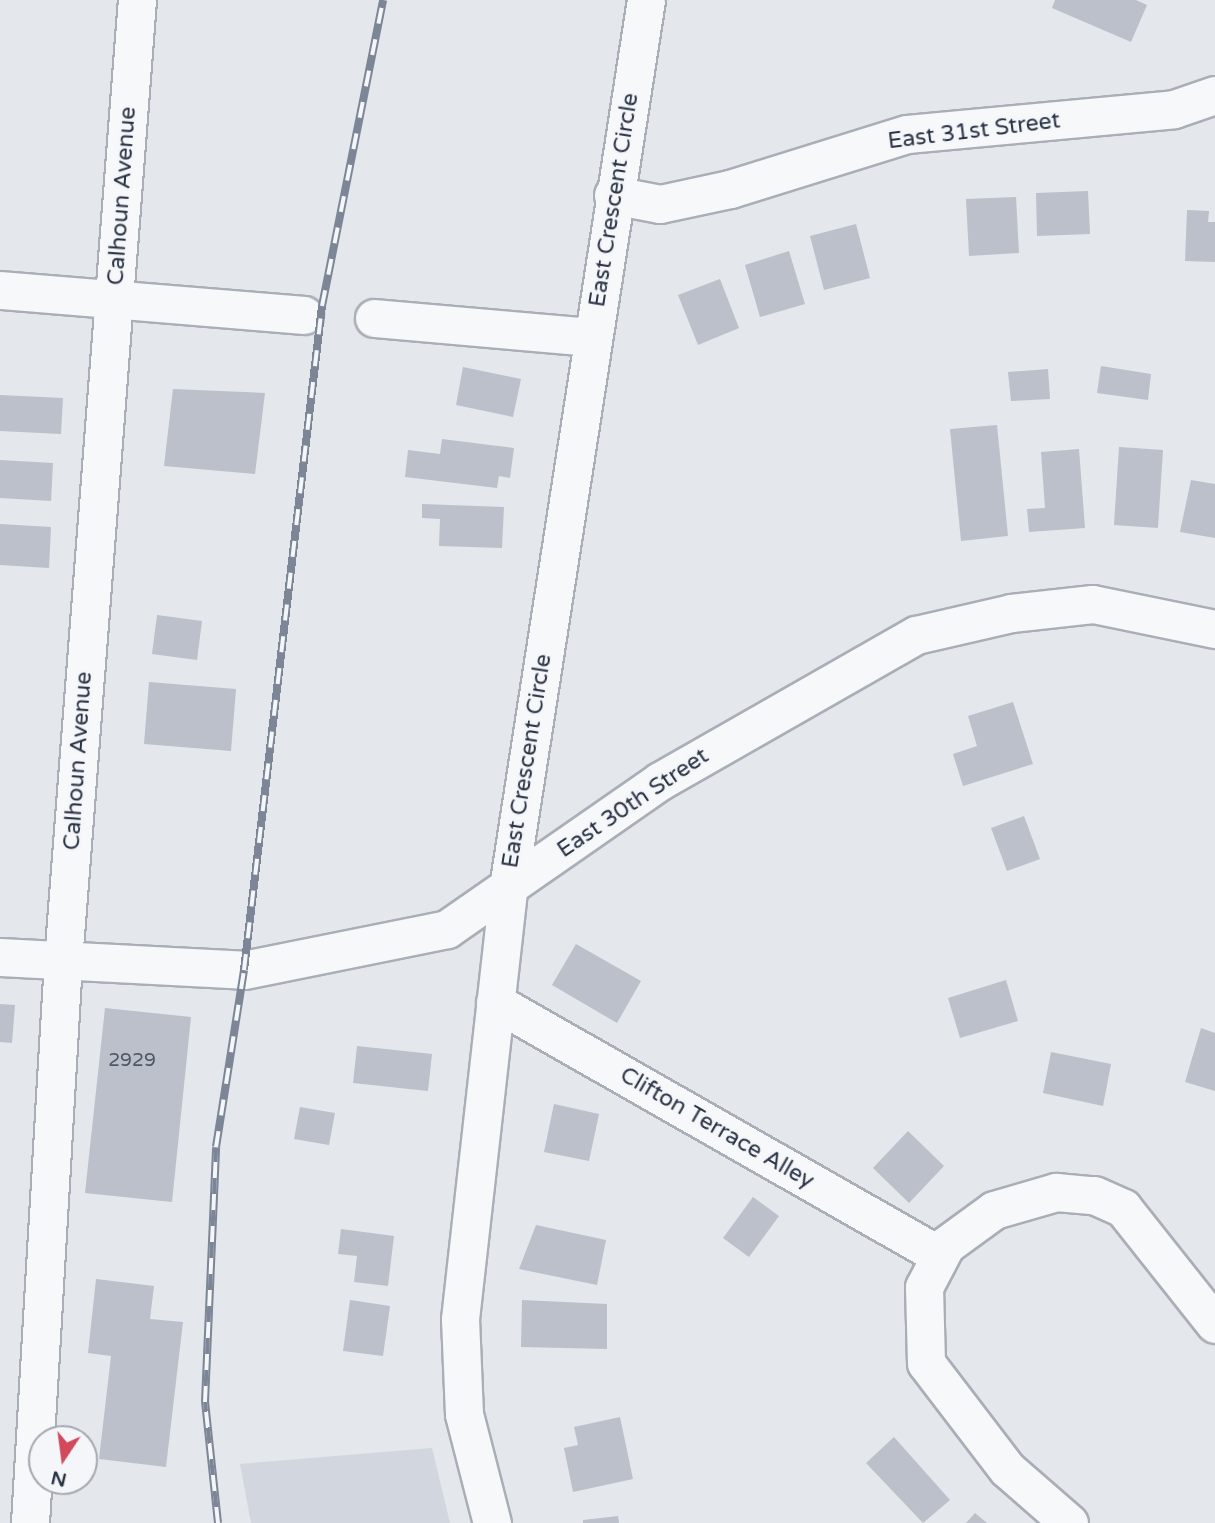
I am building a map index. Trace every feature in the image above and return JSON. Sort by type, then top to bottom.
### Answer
[{"type":"street","name":"Calhoun Avenue","points":[[30,1523],[63,961],[137,0]]},
{"type":"street","name":"East Crescent Circle","points":[[492,1523],[464,1413],[460,1319],[508,888],[613,195],[646,0]]},
{"type":"street","name":"East 31st Street","points":[[613,195],[660,204],[730,189],[907,134],[1174,109],[1215,95]]},
{"type":"street","points":[[0,290],[304,315]]},
{"type":"street","points":[[374,318],[592,338]]},
{"type":"street","name":"East 30th Street","points":[[0,957],[244,970],[447,929],[660,781],[916,635],[1011,613],[1093,604],[1215,629]]},
{"type":"street","name":"Clifton Terrace Alley","points":[[495,1002],[939,1255]]},
{"type":"street","points":[[1069,1523],[1007,1469],[926,1363],[924,1287],[939,1255],[994,1210],[1056,1192],[1094,1195],[1123,1208],[1215,1324]]},
{"type":"shaded area","points":[[432,1448],[450,1523],[251,1523],[240,1464]]},
{"type":"building","points":[[1055,0],[1136,0],[1147,5],[1131,42],[1052,8]]},
{"type":"building","points":[[1088,191],[1090,234],[1037,236],[1036,193]]},
{"type":"building","points":[[1016,197],[1019,253],[969,256],[966,199]]},
{"type":"building","points":[[1187,210],[1209,211],[1208,222],[1215,222],[1215,262],[1185,261]]},
{"type":"building","points":[[856,224],[870,278],[824,290],[810,236]]},
{"type":"building","points":[[789,251],[805,304],[760,317],[745,265]]},
{"type":"building","points":[[720,279],[739,328],[698,345],[678,295]]},
{"type":"building","points":[[1101,366],[1151,374],[1148,400],[1097,393]]},
{"type":"building","points":[[463,367],[521,379],[513,417],[456,405]]},
{"type":"building","points":[[1048,369],[1050,399],[1011,401],[1008,372]]},
{"type":"building","points":[[173,389],[265,393],[255,474],[164,466]]},
{"type":"building","points":[[0,395],[63,398],[61,434],[0,431]]},
{"type":"building","points":[[997,425],[1008,536],[961,541],[950,429]]},
{"type":"building","points":[[442,439],[514,448],[510,478],[499,476],[497,488],[405,477],[408,450],[440,454]]},
{"type":"building","points":[[1119,447],[1163,450],[1158,528],[1114,525]]},
{"type":"building","points":[[1079,449],[1085,528],[1029,532],[1027,509],[1045,508],[1041,452]]},
{"type":"building","points":[[0,460],[53,463],[51,501],[0,498]]},
{"type":"building","points":[[1191,480],[1215,484],[1215,538],[1180,532]]},
{"type":"building","points":[[422,504],[504,507],[502,548],[439,546],[440,519],[422,518]]},
{"type":"building","points":[[0,524],[51,527],[49,568],[0,565]]},
{"type":"building","points":[[157,615],[202,621],[197,660],[152,654]]},
{"type":"building","points":[[149,682],[236,689],[231,751],[144,744]]},
{"type":"building","points":[[1013,702],[1033,764],[963,786],[953,754],[977,746],[968,716]]},
{"type":"building","points":[[1024,816],[1040,859],[1007,871],[991,828]]},
{"type":"building","points":[[576,944],[641,981],[617,1023],[552,985]]},
{"type":"building","points":[[1006,980],[1018,1021],[960,1038],[948,998]]},
{"type":"building","points":[[0,1004],[15,1005],[12,1043],[0,1042]]},
{"type":"building","points":[[105,1008],[191,1017],[172,1202],[85,1193]]},
{"type":"building","points":[[1201,1028],[1215,1033],[1215,1091],[1185,1082]]},
{"type":"building","points":[[357,1046],[432,1054],[428,1091],[353,1083]]},
{"type":"building","points":[[1051,1052],[1111,1064],[1103,1106],[1043,1093]]},
{"type":"building","points":[[554,1104],[599,1114],[589,1161],[544,1152]]},
{"type":"building","points":[[300,1107],[335,1113],[329,1145],[294,1139]]},
{"type":"building","points":[[908,1131],[944,1166],[909,1203],[873,1168]]},
{"type":"building","points":[[753,1197],[779,1216],[749,1257],[723,1238]]},
{"type":"building","points":[[536,1225],[606,1240],[597,1285],[519,1269]]},
{"type":"building","points":[[341,1229],[394,1236],[388,1286],[354,1282],[357,1256],[338,1254]]},
{"type":"building","points":[[96,1279],[154,1286],[150,1319],[183,1322],[166,1467],[99,1459],[111,1356],[88,1353]]},
{"type":"building","points":[[350,1300],[390,1306],[383,1356],[343,1351]]},
{"type":"building","points":[[522,1300],[607,1304],[607,1349],[521,1347]]},
{"type":"building","points":[[620,1417],[633,1479],[573,1492],[564,1448],[578,1445],[574,1427]]},
{"type":"building","points":[[894,1437],[950,1500],[923,1523],[866,1463]]},
{"type":"building","points":[[975,1513],[987,1523],[966,1523]]},
{"type":"building","points":[[618,1516],[619,1523],[583,1523],[583,1520]]},
{"type":"railway","points":[[218,1523],[205,1402],[216,1147],[244,970],[322,306],[383,0]]}]
